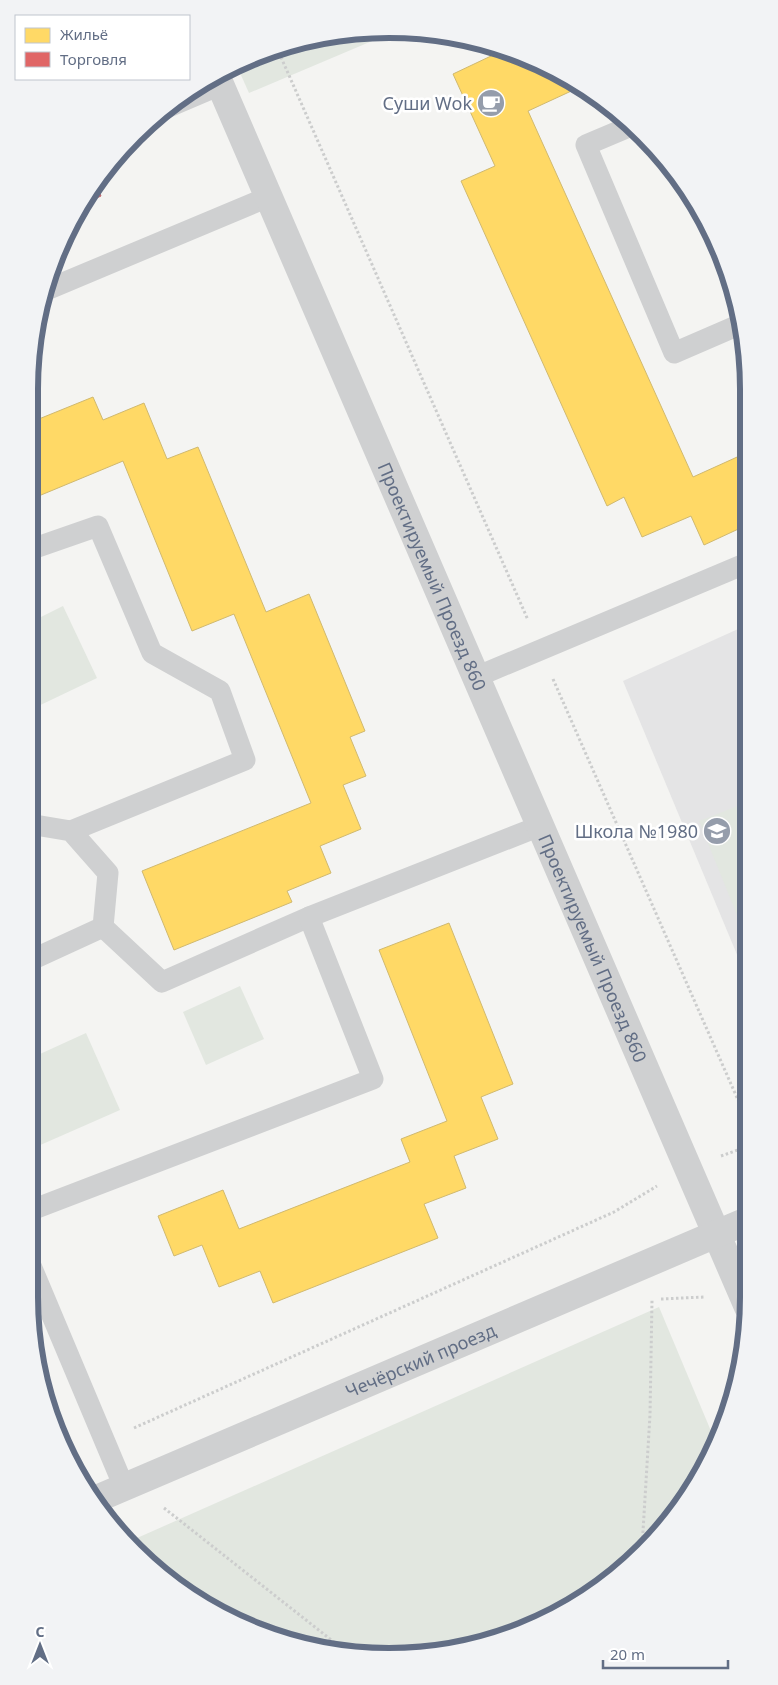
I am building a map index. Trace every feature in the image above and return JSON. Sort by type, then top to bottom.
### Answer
[{"type":"street","name":"Проектируемый Проезд 860","points":[[219,82],[716,1234]]},
{"type":"street","name":"Чечёрский проезд","points":[[101,1497],[740,1224]]},
{"type":"street","points":[[716,1234],[740,1287]]},
{"type":"lane","points":[[625,129],[586,145],[674,353],[735,327]]},
{"type":"lane","points":[[52,287],[268,197]]},
{"type":"lane","points":[[38,547],[98,526],[152,653],[220,691],[245,760],[71,831],[38,826]]},
{"type":"lane","points":[[476,677],[740,566]]},
{"type":"lane","points":[[103,927],[162,982],[309,917],[540,826]]},
{"type":"lane","points":[[71,831],[108,873],[103,927]]},
{"type":"lane","points":[[38,1207],[373,1079],[309,917]]},
{"type":"lane","points":[[38,956],[103,927]]},
{"type":"lane","points":[[38,1282],[124,1487]]},
{"type":"path","points":[[280,55],[740,1104]]},
{"type":"path","points":[[76,1454],[614,1212],[687,1168],[740,1149]]},
{"type":"path","points":[[642,1540],[650,1414],[652,1300],[740,1300]]},
{"type":"path","points":[[162,1506],[335,1643]]},
{"type":"shaded area","points":[[379,38],[249,93],[239,71],[254,64],[298,49],[320,44]]},
{"type":"shaded area","points":[[63,606],[97,678],[38,706],[38,618]]},
{"type":"shaded area","name":"Школа №1980","points":[[740,628],[740,962],[623,681]]},
{"type":"shaded area","points":[[740,805],[740,922],[699,821]]},
{"type":"shaded area","points":[[240,986],[264,1039],[206,1065],[183,1012]]},
{"type":"shaded area","points":[[86,1033],[120,1110],[38,1146],[38,1055]]},
{"type":"shaded area","points":[[659,1307],[712,1434],[693,1472],[668,1510],[638,1545],[603,1575],[565,1600],[524,1621],[480,1636],[458,1641],[389,1648],[320,1641],[298,1636],[254,1621],[213,1600],[175,1575],[135,1539]]},
{"type":"building: Жильё","points":[[489,52],[524,64],[573,90],[528,111],[693,477],[740,456],[740,528],[704,545],[691,516],[642,537],[624,497],[607,506],[461,181],[495,166],[453,74],[491,56]]},
{"type":"building: Жильё","points":[[93,397],[103,420],[144,403],[167,459],[198,447],[266,612],[309,594],[365,731],[350,737],[366,776],[343,785],[361,829],[320,846],[331,873],[287,891],[292,902],[174,950],[142,871],[311,803],[234,614],[192,631],[123,461],[38,496],[38,419]]},
{"type":"building: Жильё","points":[[449,923],[513,1084],[481,1097],[498,1139],[454,1156],[466,1188],[424,1204],[438,1238],[273,1303],[260,1271],[219,1287],[202,1245],[174,1256],[158,1216],[223,1190],[239,1229],[410,1162],[401,1139],[447,1121],[379,950]]},
{"type":"building: Торговля","points":[[99,191],[101,196],[94,199]]},
{"type":"place","name":"Суши Wok","points":[[491,103]]},
{"type":"place","name":"Школа №1980","points":[[717,831]]}]
